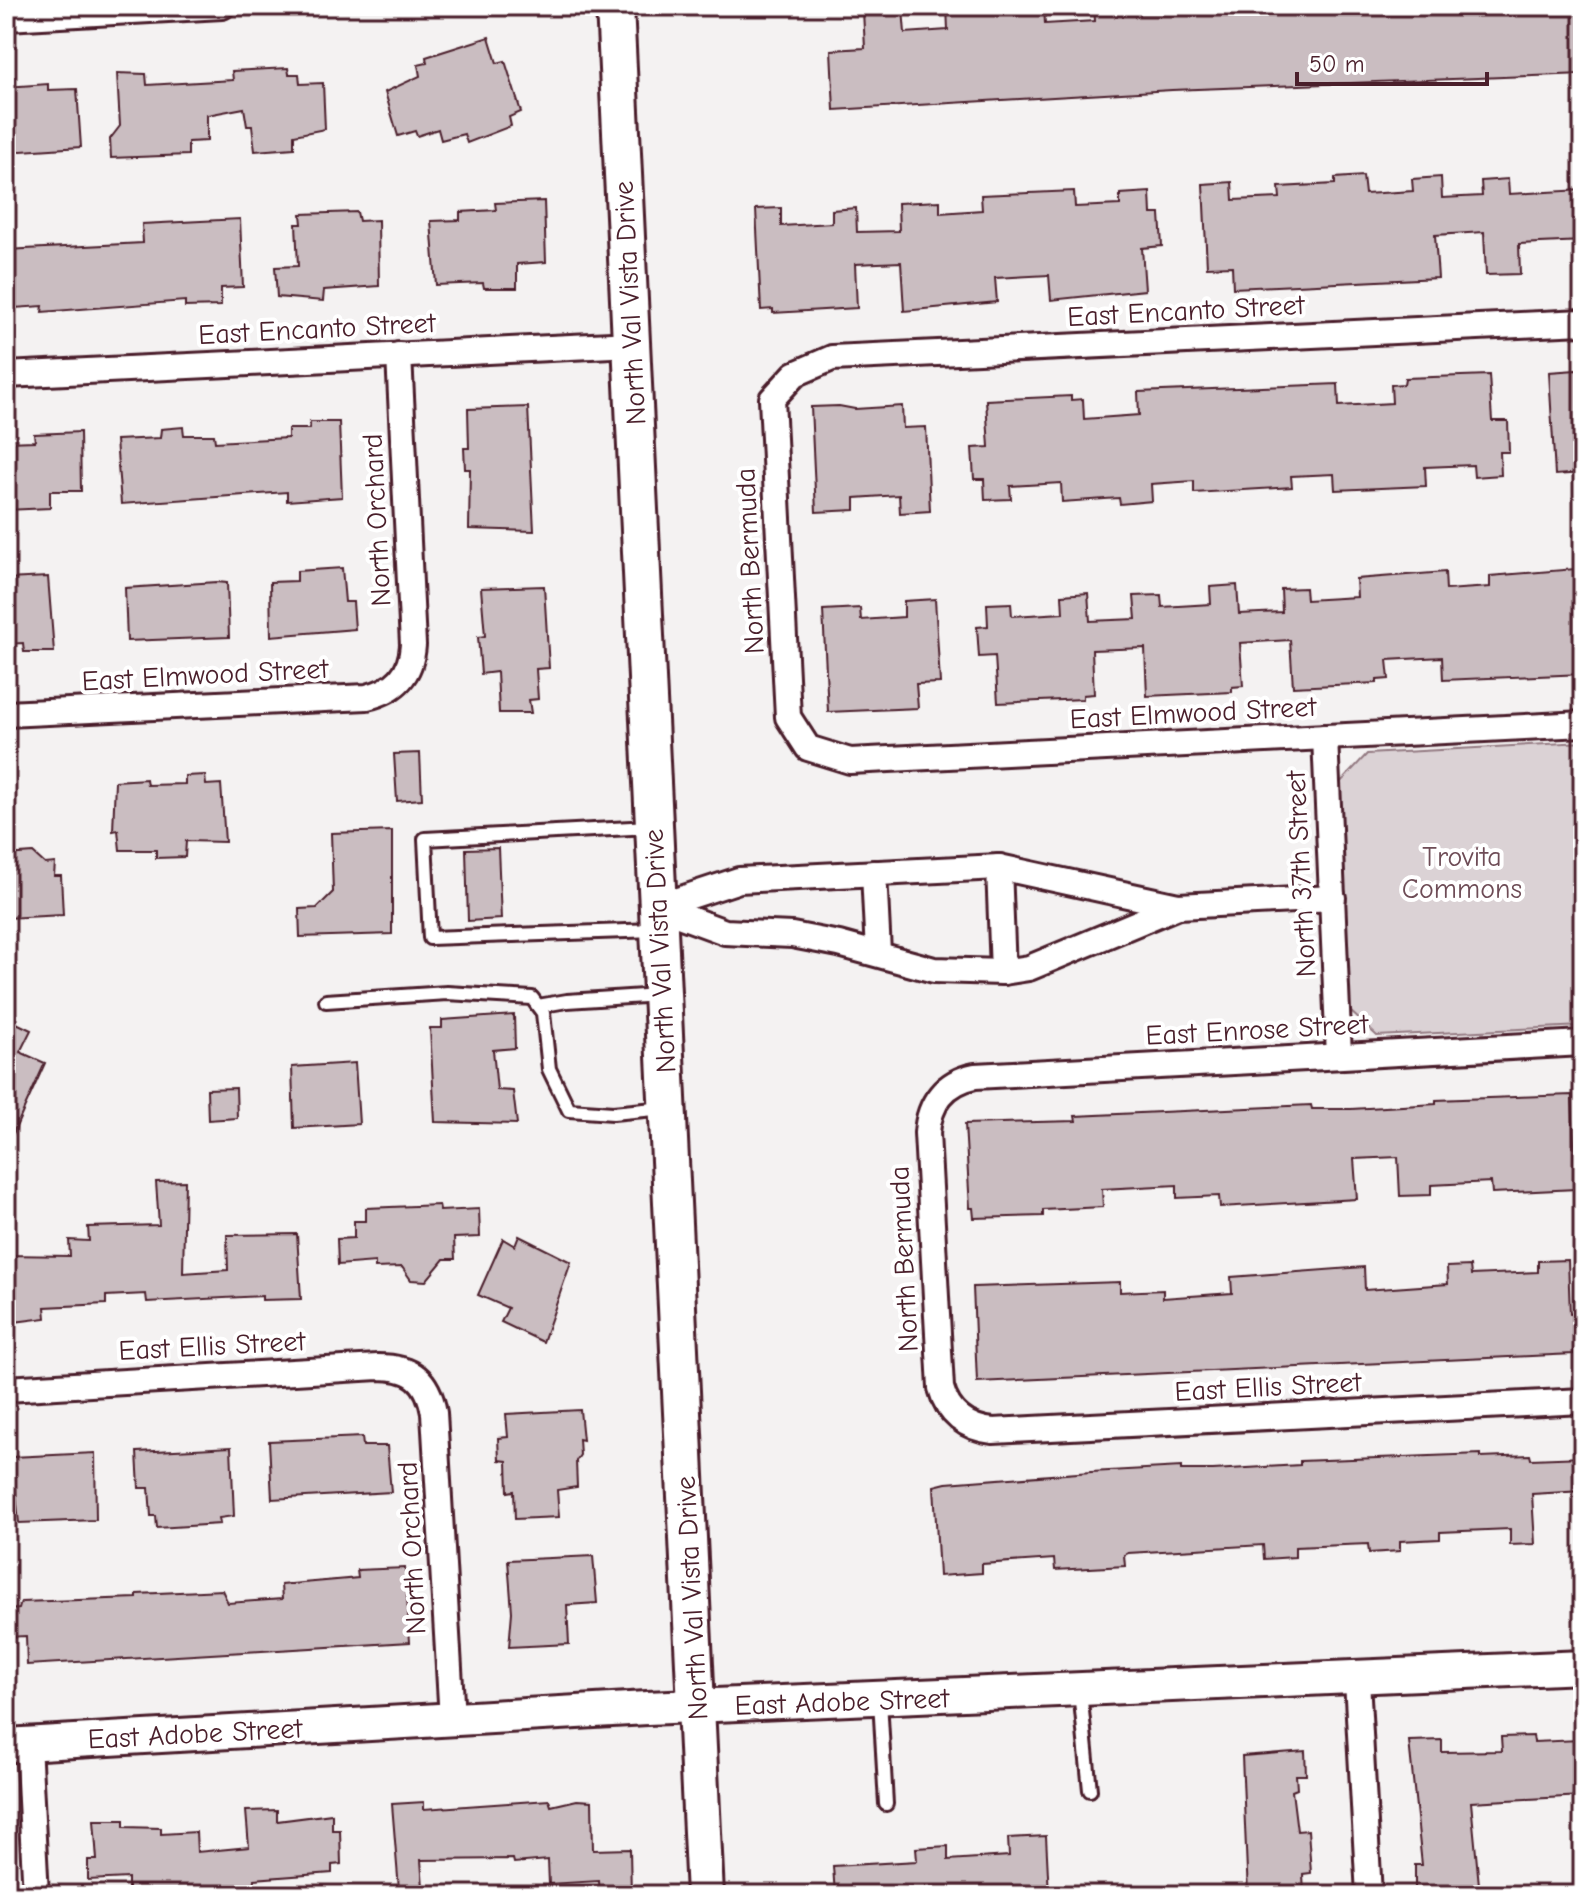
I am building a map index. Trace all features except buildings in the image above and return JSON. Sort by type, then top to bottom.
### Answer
[{"type":"main road","name":"North Val Vista Drive","points":[[615,6],[705,1895]]},
{"type":"street","points":[[6,18],[222,6]]},
{"type":"street","name":"East Encanto Street","points":[[795,374],[832,358],[1583,322]]},
{"type":"street","name":"East Encanto Street","points":[[6,375],[632,344]]},
{"type":"street","name":"North Orchard","points":[[399,355],[413,645],[412,658],[403,679]]},
{"type":"street","name":"North Bermuda","points":[[795,374],[772,399],[788,717],[808,748]]},
{"type":"street","name":"East Elmwood Street","points":[[6,714],[367,697],[381,694],[403,679]]},
{"type":"street","name":"East Elmwood Street","points":[[808,748],[850,761],[1583,724]]},
{"type":"street","name":"North 37th Street","points":[[1325,737],[1339,1056]]},
{"type":"street","points":[[658,918],[739,880],[999,867],[1178,906],[1333,898]]},
{"type":"street","points":[[999,867],[1003,972]]},
{"type":"street","points":[[874,873],[878,953]]},
{"type":"street","points":[[658,918],[725,932],[792,935],[878,953],[934,970],[1003,972],[1029,968],[1178,906]]},
{"type":"street","name":"East Enrose Street","points":[[940,1094],[963,1078],[975,1076],[1583,1043]]},
{"type":"street","name":"North Bermuda","points":[[940,1094],[930,1113],[927,1133],[940,1372],[944,1399],[959,1418]]},
{"type":"street","name":"East Ellis Street","points":[[6,1389],[378,1367],[407,1369],[419,1376]]},
{"type":"street","name":"North Orchard","points":[[419,1376],[428,1387],[434,1413],[452,1719]]},
{"type":"street","name":"East Ellis Street","points":[[959,1418],[980,1430],[993,1431],[1583,1401]]},
{"type":"street","name":"East Adobe Street","points":[[17,1744],[452,1719],[1357,1680],[1583,1667]]},
{"type":"street","points":[[1357,1680],[1369,1895]]},
{"type":"street","points":[[17,1744],[36,1895]]},
{"type":"lane","points":[[654,827],[425,839],[430,938],[658,918]]},
{"type":"lane","points":[[326,1001],[447,993],[532,998],[543,1013],[549,1069],[569,1110],[613,1113],[668,1108]]},
{"type":"lane","points":[[538,1006],[567,1001],[662,995]]},
{"type":"lane","points":[[1080,1691],[1090,1790]]},
{"type":"lane","points":[[880,1700],[886,1804]]},
{"type":"green space","name":"Trovita Commons","points":[[1583,742],[1583,1026],[1377,1036],[1349,1010],[1336,787],[1367,754]]}]
